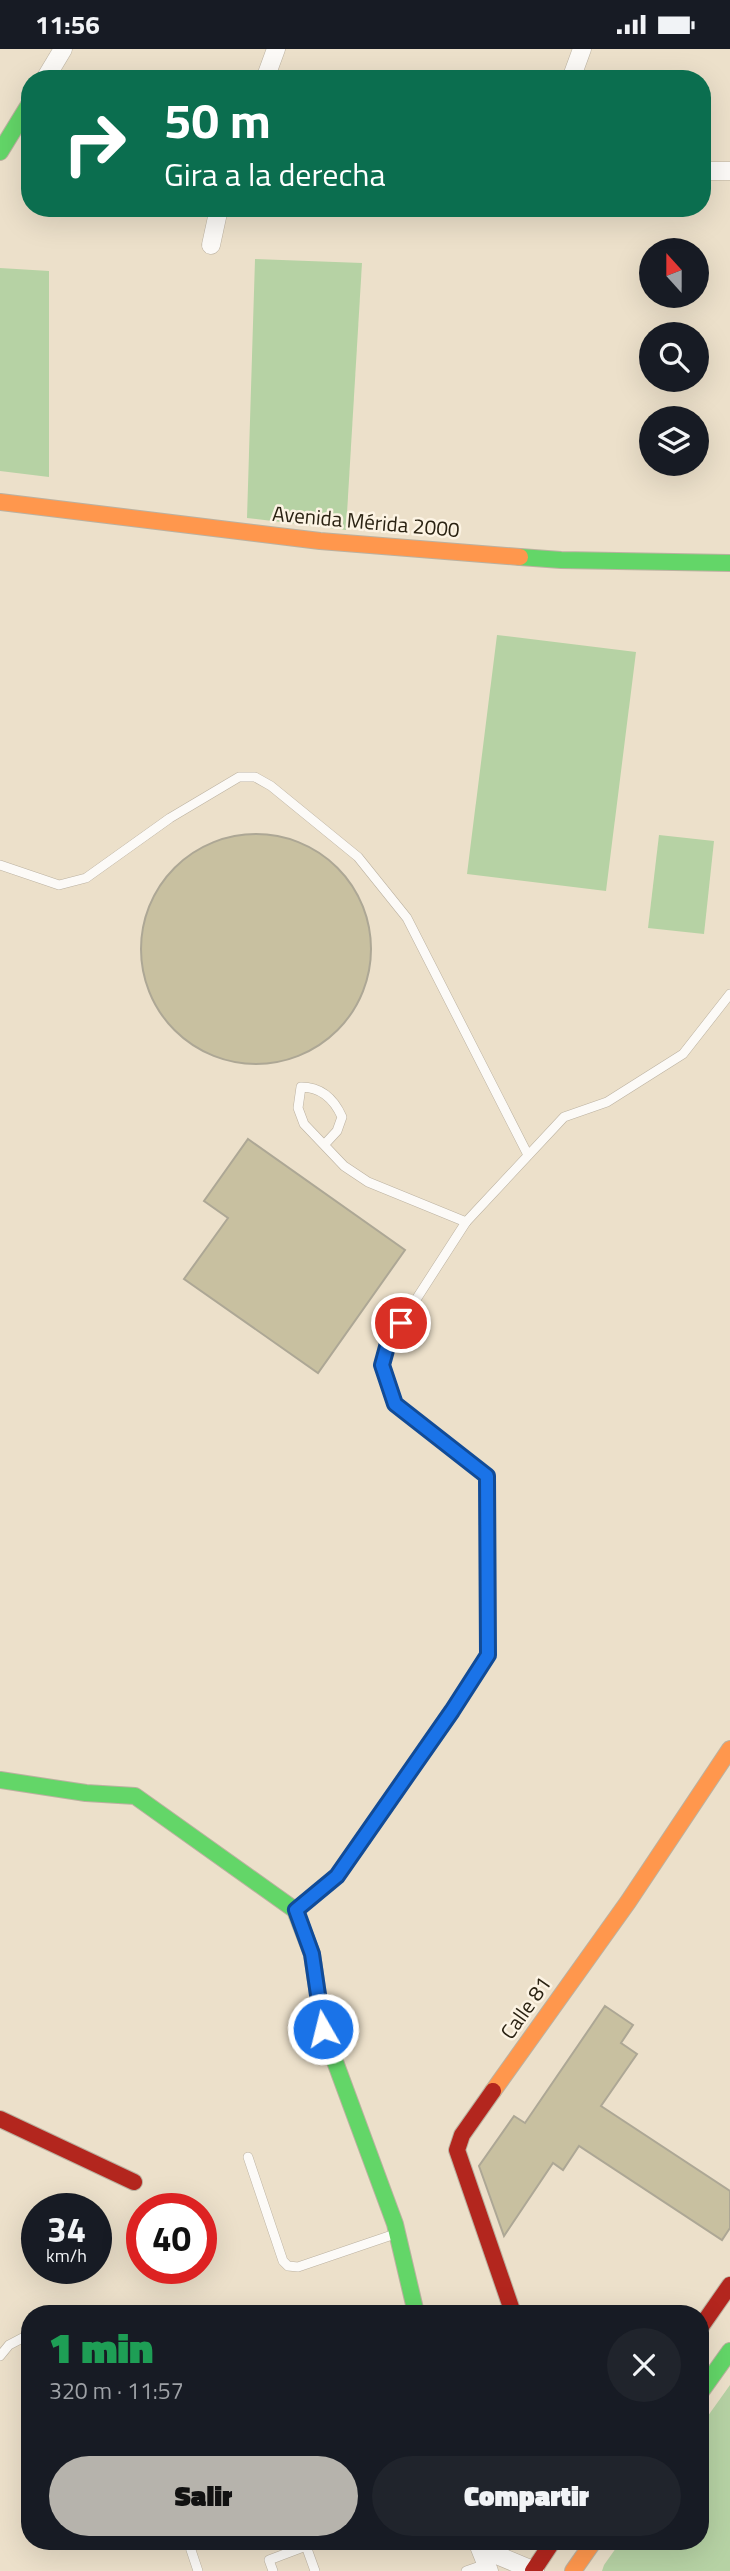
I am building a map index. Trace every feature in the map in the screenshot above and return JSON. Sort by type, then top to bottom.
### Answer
[{"type":"street","points":[[50,70],[63,49]]},
{"type":"street","points":[[268,70],[276,49]]},
{"type":"street","points":[[574,70],[582,49]]},
{"type":"street","points":[[0,152],[21,118]]},
{"type":"street","points":[[711,171],[730,171]]},
{"type":"street","points":[[211,244],[217,217]]},
{"type":"street","name":"Avenida Mérida 2000","points":[[0,502],[320,541],[561,560],[730,563]]},
{"type":"street","name":"Calle 81","points":[[510,2305],[461,2166],[457,2150],[462,2135],[628,1902],[730,1749]]},
{"type":"street","points":[[0,1780],[86,1793],[135,1796],[296,1910],[312,1954],[323,2029],[397,2233],[414,2305]]},
{"type":"street","points":[[0,2119],[134,2182]]},
{"type":"street","points":[[709,2315],[730,2285]]},
{"type":"street","points":[[709,2380],[730,2351]]},
{"type":"street","points":[[481,2550],[488,2567]]},
{"type":"street","points":[[497,2550],[499,2556],[534,2571],[547,2550]]},
{"type":"street","points":[[573,2571],[588,2550]]},
{"type":"lane","points":[[0,865],[60,885],[86,878],[170,818],[239,777],[255,777],[271,786],[358,857],[407,918],[528,1155]]},
{"type":"lane","points":[[296,1910],[337,1876],[488,1655],[487,1476],[395,1404],[382,1365],[388,1343],[466,1222],[564,1117],[607,1102],[683,1054],[730,995]]},
{"type":"lane","points":[[324,1145],[337,1131],[342,1117],[337,1106],[327,1096],[313,1087],[301,1087],[298,1108],[304,1124],[324,1145],[344,1166],[368,1182],[466,1222]]},
{"type":"lane","points":[[248,2157],[283,2262],[288,2266],[298,2267],[397,2233]]},
{"type":"lane","points":[[0,2356],[9,2345],[21,2339]]},
{"type":"lane","points":[[191,2550],[198,2571]]},
{"type":"lane","points":[[273,2571],[269,2560],[295,2550]]},
{"type":"lane","points":[[307,2550],[315,2571]]},
{"type":"lane","points":[[466,2571],[488,2567]]},
{"type":"green space","points":[[255,259],[362,263],[346,530],[247,518]]},
{"type":"green space","points":[[0,268],[49,271],[49,477],[0,471]]},
{"type":"green space","points":[[497,635],[636,652],[606,891],[467,874]]},
{"type":"green space","points":[[659,835],[714,841],[704,934],[648,928]]},
{"type":"green space","points":[[730,2385],[730,2571],[602,2571],[615,2550],[709,2550],[709,2414]]},
{"type":"building","points":[[256,834],[278,836],[300,843],[320,853],[345,876],[366,916],[371,949],[369,971],[362,993],[352,1013],[329,1038],[289,1059],[256,1064],[234,1062],[212,1055],[192,1045],[167,1022],[146,982],[141,949],[143,927],[150,905],[160,885],[183,860],[223,839]]},
{"type":"building","points":[[248,1139],[405,1250],[318,1373],[184,1279],[228,1218],[204,1201]]},
{"type":"building","points":[[605,2006],[633,2025],[621,2043],[637,2054],[601,2106],[730,2191],[730,2228],[722,2240],[579,2146],[563,2170],[553,2163],[504,2236],[479,2166],[514,2116],[525,2123]]},
{"type":"traffic: fast","points":[[0,152],[21,118]]},
{"type":"traffic: fast","points":[[520,557],[730,563]]},
{"type":"traffic: fast","points":[[0,1780],[86,1793],[135,1796],[295,1910],[312,1954],[323,2029],[395,2224],[414,2305]]},
{"type":"traffic: fast","points":[[709,2380],[730,2351]]},
{"type":"traffic: slow","points":[[0,502],[320,541],[520,557]]},
{"type":"traffic: slow","points":[[493,2091],[628,1902],[730,1749]]},
{"type":"traffic: slow","points":[[573,2571],[588,2550]]},
{"type":"traffic: jam","points":[[493,2091],[462,2135],[457,2150],[510,2305]]},
{"type":"traffic: jam","points":[[0,2119],[134,2182]]},
{"type":"traffic: jam","points":[[709,2315],[730,2285]]},
{"type":"traffic: jam","points":[[533,2571],[547,2550]]},
{"type":"route","points":[[323,2029],[312,1954],[296,1910],[337,1876],[488,1655],[487,1476],[395,1404],[382,1365],[388,1343],[401,1323]]}]
